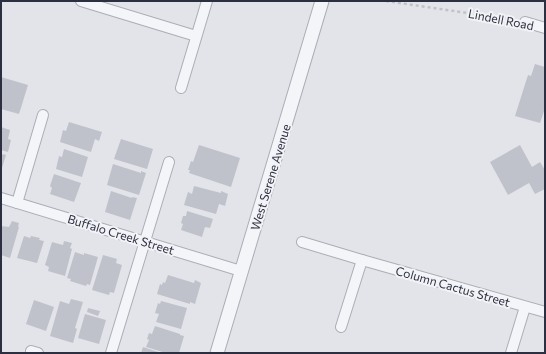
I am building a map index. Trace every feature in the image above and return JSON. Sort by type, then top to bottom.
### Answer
[{"type":"street","points":[[81,1],[196,36]]},
{"type":"street","points":[[181,88],[207,1]]},
{"type":"street","name":"West Serene Avenue","points":[[217,353],[322,1]]},
{"type":"street","name":"Lindell Road","points":[[525,22],[545,28]]},
{"type":"street","points":[[17,203],[43,115]]},
{"type":"street","points":[[112,353],[169,162]]},
{"type":"street","name":"Buffalo Creek Street","points":[[1,198],[241,271]]},
{"type":"street","name":"Column Cactus Street","points":[[302,242],[545,312]]},
{"type":"street","points":[[341,327],[362,260]]},
{"type":"street","points":[[511,353],[525,307]]},
{"type":"path","name":"Lindell Road","points":[[386,1],[525,22]]},
{"type":"building","points":[[535,64],[545,67],[545,112],[544,111],[540,123],[515,116],[528,75],[531,76]]},
{"type":"building","points":[[1,77],[28,85],[19,114],[1,109]]},
{"type":"building","points":[[69,122],[102,132],[99,141],[95,139],[91,152],[60,142],[63,130],[66,131]]},
{"type":"building","points":[[1,127],[10,130],[8,139],[11,140],[8,152],[1,150]]},
{"type":"building","points":[[121,139],[153,149],[147,169],[114,159]]},
{"type":"building","points":[[199,145],[240,158],[231,187],[189,173],[190,170],[188,170],[191,161],[193,162]]},
{"type":"building","points":[[520,145],[532,167],[540,162],[545,170],[545,189],[535,194],[529,183],[508,195],[490,162]]},
{"type":"building","points":[[64,149],[88,157],[82,177],[56,169],[59,156],[62,157]]},
{"type":"building","points":[[1,155],[6,155],[1,168]]},
{"type":"building","points":[[113,164],[141,173],[141,171],[146,173],[139,195],[107,185]]},
{"type":"building","points":[[54,174],[81,183],[74,202],[50,194],[52,188],[50,186]]},
{"type":"building","points":[[194,186],[221,193],[221,191],[228,194],[225,206],[219,204],[216,214],[184,205],[188,192],[192,194]]},
{"type":"building","points":[[111,191],[132,198],[137,198],[130,220],[105,212]]},
{"type":"building","points":[[187,211],[213,219],[210,228],[205,227],[202,237],[181,230],[183,216],[186,216]]},
{"type":"building","points":[[12,221],[19,223],[19,227],[10,258],[1,255],[1,226],[9,227]]},
{"type":"building","points":[[24,236],[30,238],[31,236],[40,238],[39,240],[44,241],[37,263],[17,258]]},
{"type":"building","points":[[64,241],[72,243],[70,248],[72,249],[65,276],[48,271],[49,267],[45,265],[52,242],[63,245]]},
{"type":"building","points":[[75,252],[98,257],[90,285],[87,284],[86,286],[70,281],[71,279],[67,278]]},
{"type":"building","points":[[103,255],[117,259],[116,263],[122,265],[114,293],[110,292],[109,295],[92,290]]},
{"type":"building","points":[[168,275],[194,283],[195,280],[201,283],[195,304],[190,302],[190,304],[157,294],[160,284],[162,285],[163,282],[165,283]]},
{"type":"building","points":[[71,299],[83,302],[75,328],[77,329],[73,343],[50,336],[60,301],[69,304]]},
{"type":"building","points":[[34,300],[54,307],[46,331],[26,324]]},
{"type":"building","points":[[161,301],[187,308],[181,329],[156,322],[159,314],[155,313],[158,303],[160,304]]},
{"type":"building","points":[[88,308],[100,311],[98,316],[87,312]]},
{"type":"building","points":[[85,314],[106,320],[99,344],[78,338]]},
{"type":"building","points":[[155,326],[184,336],[179,353],[166,353],[146,347],[149,340],[147,339],[149,333],[152,334]]},
{"type":"building","points":[[143,347],[161,353],[141,353]]}]
